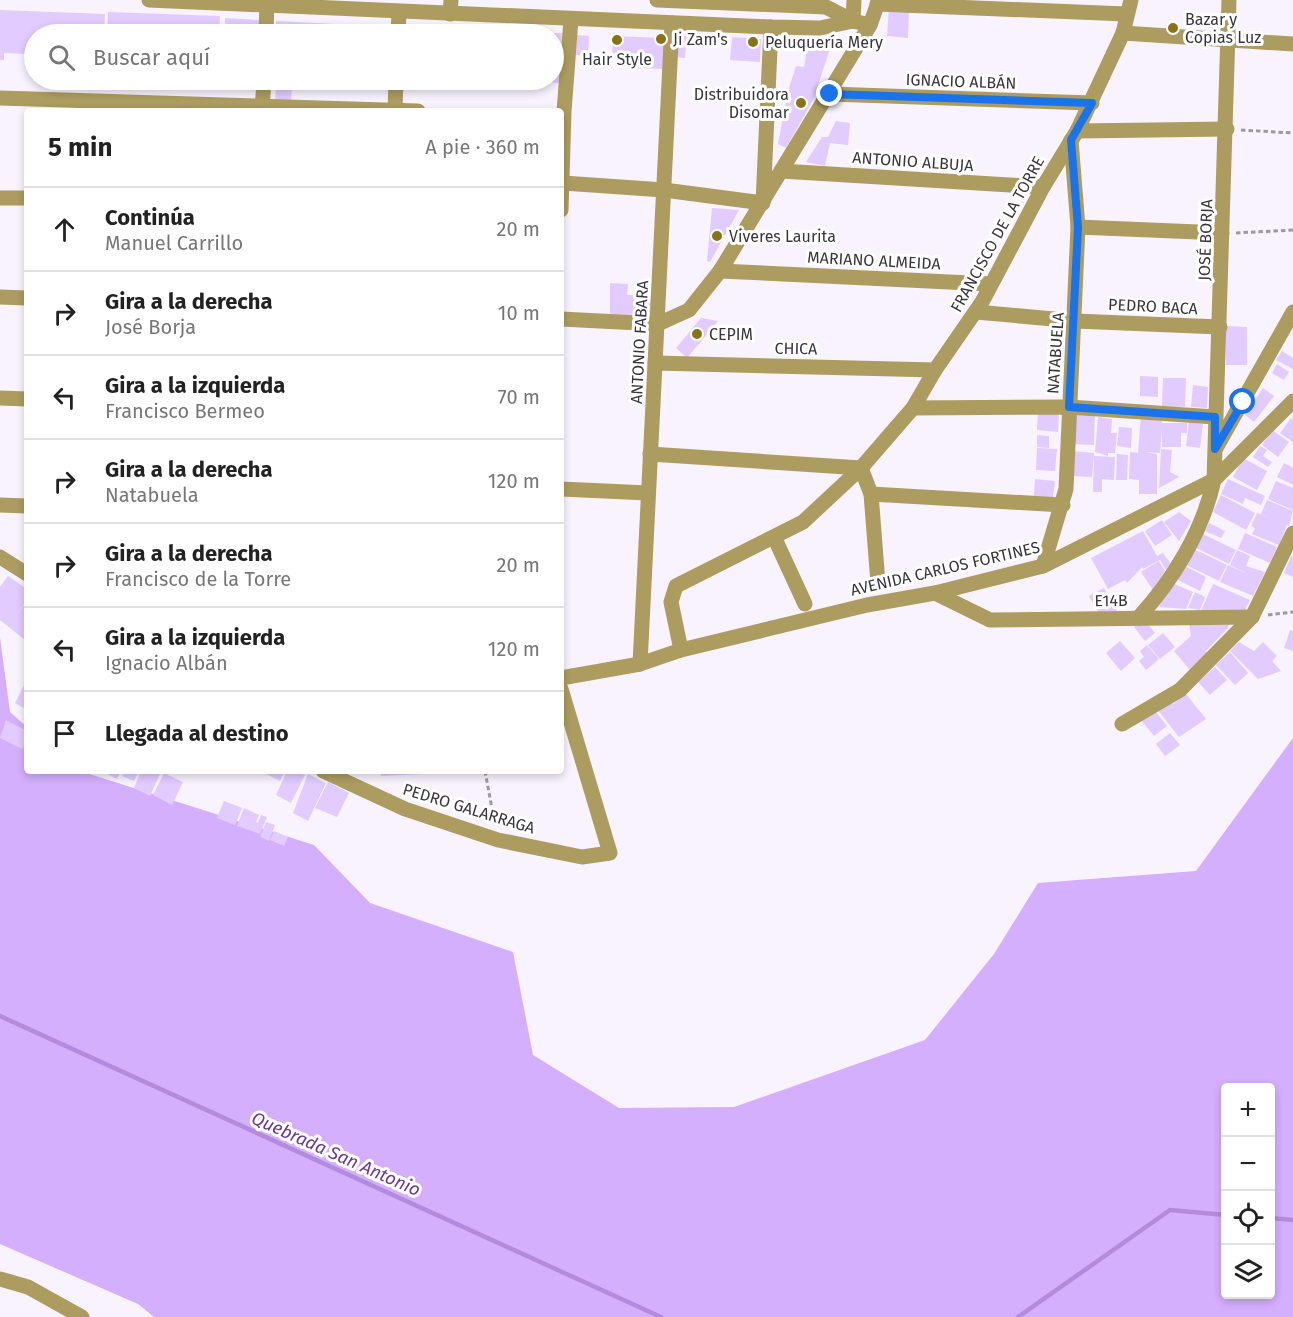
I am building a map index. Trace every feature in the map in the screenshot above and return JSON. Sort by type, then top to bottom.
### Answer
[{"type":"street","points":[[150,0],[399,12],[450,7],[571,19],[771,27],[820,28],[853,21]]},
{"type":"street","points":[[657,0],[753,2],[826,7],[853,21],[870,25]]},
{"type":"street","points":[[853,21],[854,0]]},
{"type":"street","name":"JOSÉ BORJA","points":[[1139,617],[1159,595],[1182,558],[1209,504],[1214,480],[1230,40],[1229,0]]},
{"type":"street","points":[[564,319],[658,324],[689,310],[720,271],[830,94],[870,25],[878,2],[1129,7]]},
{"type":"street","points":[[266,24],[267,4]]},
{"type":"street","name":"FRANCISCO DE LA TORRE","points":[[681,650],[671,602],[676,586],[775,539],[803,522],[861,468],[913,408],[935,370],[976,312],[1043,187],[1092,103],[1123,33],[1129,7]]},
{"type":"street","points":[[398,24],[399,12]]},
{"type":"street","points":[[564,112],[571,19]]},
{"type":"street","name":"ANTONIO FABARA","points":[[639,664],[672,23]]},
{"type":"street","points":[[763,202],[771,27]]},
{"type":"street","points":[[1123,33],[1293,44]]},
{"type":"street","points":[[262,108],[263,90]]},
{"type":"street","points":[[395,108],[396,90]]},
{"type":"street","name":"IGNACIO ALBÁN","points":[[830,94],[1092,103]]},
{"type":"street","points":[[0,98],[218,108]]},
{"type":"street","points":[[1074,135],[1227,129]]},
{"type":"street","name":"NATABUELA","points":[[1043,566],[1063,505],[1075,321],[1078,227],[1074,135]]},
{"type":"street","name":"ANTONIO ALBUJA","points":[[781,171],[1043,187]]},
{"type":"street","points":[[564,183],[664,190],[763,202]]},
{"type":"street","points":[[0,198],[24,198]]},
{"type":"street","points":[[1078,227],[1222,233]]},
{"type":"street","name":"MARIANO ALMEIDA","points":[[720,271],[991,284]]},
{"type":"street","points":[[0,297],[24,298]]},
{"type":"street","name":"PEDRO BACA","points":[[976,312],[1075,321],[1220,327]]},
{"type":"street","points":[[1215,449],[1293,312]]},
{"type":"street","name":"CHICA","points":[[655,363],[935,370]]},
{"type":"street","points":[[0,398],[24,399]]},
{"type":"street","name":"AVENIDA CARLOS FORTINES","points":[[564,677],[639,664],[681,650],[867,605],[935,593],[1043,566],[1214,480],[1293,401]]},
{"type":"street","points":[[913,408],[1069,407],[1215,417]]},
{"type":"street","points":[[650,454],[861,468],[871,494],[878,583]]},
{"type":"street","points":[[564,489],[648,493]]},
{"type":"street","points":[[871,494],[1063,505]]},
{"type":"street","points":[[0,505],[24,506]]},
{"type":"street","points":[[1122,724],[1180,690],[1252,617],[1293,533]]},
{"type":"street","points":[[775,539],[805,604]]},
{"type":"street","points":[[0,557],[24,572]]},
{"type":"street","name":"E14B","points":[[935,593],[990,620],[1252,617]]},
{"type":"street","name":"PEDRO GALARRAGA","points":[[329,774],[405,809],[498,840],[582,857],[610,853],[564,699]]},
{"type":"street","points":[[0,1279],[28,1287],[82,1317]]},
{"type":"path","points":[[1227,129],[1293,133]]},
{"type":"path","points":[[1240,232],[1293,230]]},
{"type":"path","points":[[1252,617],[1293,612]]},
{"type":"path","points":[[486,774],[496,831]]},
{"type":"shaded area","points":[[0,638],[10,712],[24,724],[24,774],[89,774],[314,845],[370,903],[513,952],[533,1055],[619,1108],[734,1107],[925,1040],[994,954],[1038,883],[1196,871],[1293,738],[1293,1317],[154,1317],[138,1304],[0,1244]]},
{"type":"building","points":[[889,8],[909,10],[908,38],[887,36]]},
{"type":"building","points":[[0,10],[105,14],[104,24],[24,24],[24,54],[4,53],[4,60],[0,60]]},
{"type":"building","points":[[108,12],[220,16],[220,24],[107,24]]},
{"type":"building","points":[[225,18],[260,20],[260,24],[225,24]]},
{"type":"building","points":[[276,21],[336,24],[276,24]]},
{"type":"building","points":[[577,35],[589,36],[588,56],[576,55]]},
{"type":"building","points":[[677,35],[687,36],[685,58],[675,57]]},
{"type":"building","points":[[613,36],[663,38],[665,41],[665,69],[637,68],[638,59],[612,58]]},
{"type":"building","points":[[732,37],[761,39],[760,62],[730,60]]},
{"type":"building","points":[[808,43],[831,46],[813,100],[786,148],[778,144],[788,91],[796,66],[804,67]]},
{"type":"building","points":[[276,90],[292,90],[291,108],[275,107]]},
{"type":"building","points":[[836,121],[850,123],[848,145],[830,143],[825,166],[806,162],[822,137],[828,137]]},
{"type":"building","name":"Viveres Laurita","points":[[712,208],[739,210],[710,262],[707,261]]},
{"type":"building","points":[[610,283],[628,284],[627,295],[653,296],[652,319],[610,318]]},
{"type":"building","name":"CEPIM","points":[[701,318],[718,321],[687,358],[676,348]]},
{"type":"building","points":[[1226,326],[1247,327],[1247,365],[1226,365]]},
{"type":"building","points":[[1282,351],[1293,358],[1293,369],[1276,360]]},
{"type":"building","points":[[1277,364],[1289,372],[1284,380],[1272,373]]},
{"type":"building","points":[[1140,376],[1158,377],[1158,397],[1140,396]]},
{"type":"building","points":[[1163,378],[1186,378],[1185,407],[1162,406]]},
{"type":"building","points":[[1193,385],[1208,387],[1207,408],[1191,407]]},
{"type":"building","points":[[1263,388],[1274,396],[1254,422],[1245,415]]},
{"type":"building","points":[[1075,409],[1095,410],[1094,445],[1073,444]]},
{"type":"building","points":[[1038,410],[1059,411],[1058,432],[1037,430]]},
{"type":"building","points":[[1141,415],[1162,417],[1162,423],[1187,423],[1187,433],[1181,433],[1181,447],[1162,447],[1162,428],[1160,453],[1144,452],[1157,454],[1157,494],[1139,494],[1139,480],[1129,479],[1130,452],[1138,453]]},
{"type":"building","points":[[1098,417],[1112,419],[1111,433],[1117,433],[1115,453],[1108,453],[1108,456],[1095,452]]},
{"type":"building","points":[[1291,418],[1293,420],[1293,442],[1280,433]]},
{"type":"building","points":[[1189,422],[1203,424],[1200,448],[1186,446]]},
{"type":"building","points":[[1119,427],[1132,428],[1131,448],[1117,446]]},
{"type":"building","points":[[1272,430],[1289,442],[1278,457],[1262,445]]},
{"type":"building","points":[[1037,435],[1049,436],[1049,448],[1037,447]]},
{"type":"building","points":[[1260,446],[1267,450],[1263,456],[1272,462],[1268,467],[1253,457]]},
{"type":"building","points":[[1037,448],[1057,449],[1055,471],[1036,470]]},
{"type":"building","points":[[1161,449],[1172,450],[1170,472],[1179,477],[1159,488]]},
{"type":"building","points":[[1072,451],[1094,453],[1092,477],[1074,476]]},
{"type":"building","points":[[1117,454],[1128,455],[1127,480],[1116,480]]},
{"type":"building","points":[[1094,456],[1115,457],[1114,480],[1102,479],[1102,492],[1093,492]]},
{"type":"building","points":[[1243,458],[1267,471],[1257,490],[1233,477]]},
{"type":"building","points":[[1284,463],[1293,468],[1293,485],[1277,477]]},
{"type":"building","points":[[1035,479],[1055,481],[1053,497],[1034,496]]},
{"type":"building","points":[[1228,479],[1265,496],[1261,505],[1245,498],[1243,504],[1221,494]]},
{"type":"building","points":[[1276,481],[1293,488],[1293,510],[1268,499]]},
{"type":"building","points":[[1221,495],[1255,513],[1246,530],[1213,512]]},
{"type":"building","points":[[1267,500],[1293,511],[1289,526],[1287,525],[1279,545],[1252,534],[1255,528],[1251,526],[1257,513],[1269,517],[1261,514]]},
{"type":"building","points":[[1179,512],[1191,521],[1179,541],[1164,522]]},
{"type":"building","points":[[1162,520],[1172,535],[1155,546],[1145,531]]},
{"type":"building","points":[[1209,523],[1225,531],[1221,538],[1205,531]]},
{"type":"building","points":[[1143,531],[1157,556],[1163,553],[1171,564],[1166,570],[1160,560],[1143,569],[1142,567],[1127,583],[1125,580],[1108,589],[1091,558]]},
{"type":"building","points":[[1245,533],[1277,547],[1270,563],[1238,549]]},
{"type":"building","points":[[1203,534],[1236,550],[1229,564],[1196,548]]},
{"type":"building","points":[[1194,549],[1227,565],[1219,581],[1186,565]]},
{"type":"building","points":[[1237,550],[1250,556],[1246,566],[1265,572],[1253,596],[1220,582],[1228,565],[1250,575],[1230,565]]},
{"type":"building","points":[[1291,556],[1293,557],[1293,577],[1284,573]]},
{"type":"building","points":[[1159,561],[1165,571],[1153,590],[1141,572]]},
{"type":"building","points":[[1185,566],[1206,577],[1200,591],[1178,580]]},
{"type":"building","points":[[8,576],[24,587],[24,604],[14,618],[24,605],[24,639],[0,620],[0,587]]},
{"type":"building","points":[[1170,582],[1193,592],[1186,609],[1159,607]]},
{"type":"building","points":[[1213,584],[1250,600],[1245,610],[1200,613]]},
{"type":"building","points":[[1104,588],[1118,613],[1100,616],[1089,596]]},
{"type":"building","points":[[1195,592],[1205,597],[1200,610],[1188,608]]},
{"type":"building","points":[[1144,619],[1155,633],[1145,641],[1134,627]]},
{"type":"building","points":[[1230,621],[1228,628],[1206,651],[1197,642],[1208,654],[1190,670],[1174,651],[1191,636],[1189,624]]},
{"type":"building","points":[[1290,630],[1293,631],[1293,651],[1284,648]]},
{"type":"building","points":[[1163,633],[1175,647],[1160,659],[1148,645]]},
{"type":"building","points":[[1120,641],[1135,658],[1121,671],[1106,653]]},
{"type":"building","points":[[1239,642],[1254,651],[1263,642],[1277,656],[1272,661],[1281,671],[1258,679],[1230,651]]},
{"type":"building","points":[[1147,645],[1159,659],[1146,670],[1139,661],[1144,657],[1140,651]]},
{"type":"building","points":[[1230,652],[1248,673],[1235,685],[1216,665]]},
{"type":"building","points":[[1215,667],[1227,680],[1210,695],[1198,682]]},
{"type":"building","points":[[24,685],[24,708],[15,703]]},
{"type":"building","points":[[1186,694],[1206,719],[1179,737],[1157,709],[1169,699],[1173,704]]},
{"type":"building","points":[[1154,710],[1167,726],[1154,736],[1141,720]]},
{"type":"building","points":[[6,720],[24,729],[22,749],[0,738]]},
{"type":"building","points":[[1170,733],[1180,745],[1165,756],[1156,744]]},
{"type":"building","points":[[107,774],[120,774],[117,779]]},
{"type":"building","points":[[123,774],[138,774],[134,781],[122,776]]},
{"type":"building","points":[[140,774],[160,774],[150,796],[134,788]]},
{"type":"building","points":[[164,774],[183,782],[172,805],[153,795]]},
{"type":"building","points":[[266,774],[284,774],[280,781]]},
{"type":"building","points":[[286,774],[305,775],[291,803],[276,795]]},
{"type":"building","points":[[308,774],[326,783],[308,821],[293,813]]},
{"type":"building","points":[[381,774],[424,774],[381,776]]},
{"type":"building","points":[[328,782],[349,793],[337,817],[315,808]]},
{"type":"building","points":[[224,801],[242,808],[235,825],[217,818]]},
{"type":"building","points":[[244,808],[259,815],[256,822],[258,823],[261,815],[267,817],[260,834],[237,826]]},
{"type":"building","points":[[266,822],[275,825],[269,841],[260,837]]},
{"type":"building","points":[[274,831],[288,837],[284,846],[270,840]]},
{"type":"waterway","name":"Quebrada San Antonio","points":[[0,1016],[661,1317]]},
{"type":"waterway","name":"Quebrada San Antonio","points":[[1018,1317],[1170,1210],[1221,1215]]},
{"type":"waterway","name":"Quebrada San Antonio","points":[[1275,1218],[1293,1220]]},
{"type":"place","name":"Bazar y Copias Luz","points":[[1173,28]]},
{"type":"place","name":"Ji Zam's","points":[[661,39]]},
{"type":"place","name":"Hair Style","points":[[617,40]]},
{"type":"place","name":"Peluquería Mery","points":[[753,42]]},
{"type":"place","name":"Distribuidora Disomar","points":[[801,103]]},
{"type":"place","name":"Viveres Laurita","points":[[717,236]]},
{"type":"place","name":"CEPIM","points":[[697,334]]},
{"type":"route","points":[[830,94],[1092,103],[1071,140],[1078,227],[1069,407],[1215,417],[1215,449],[1243,402]]}]
